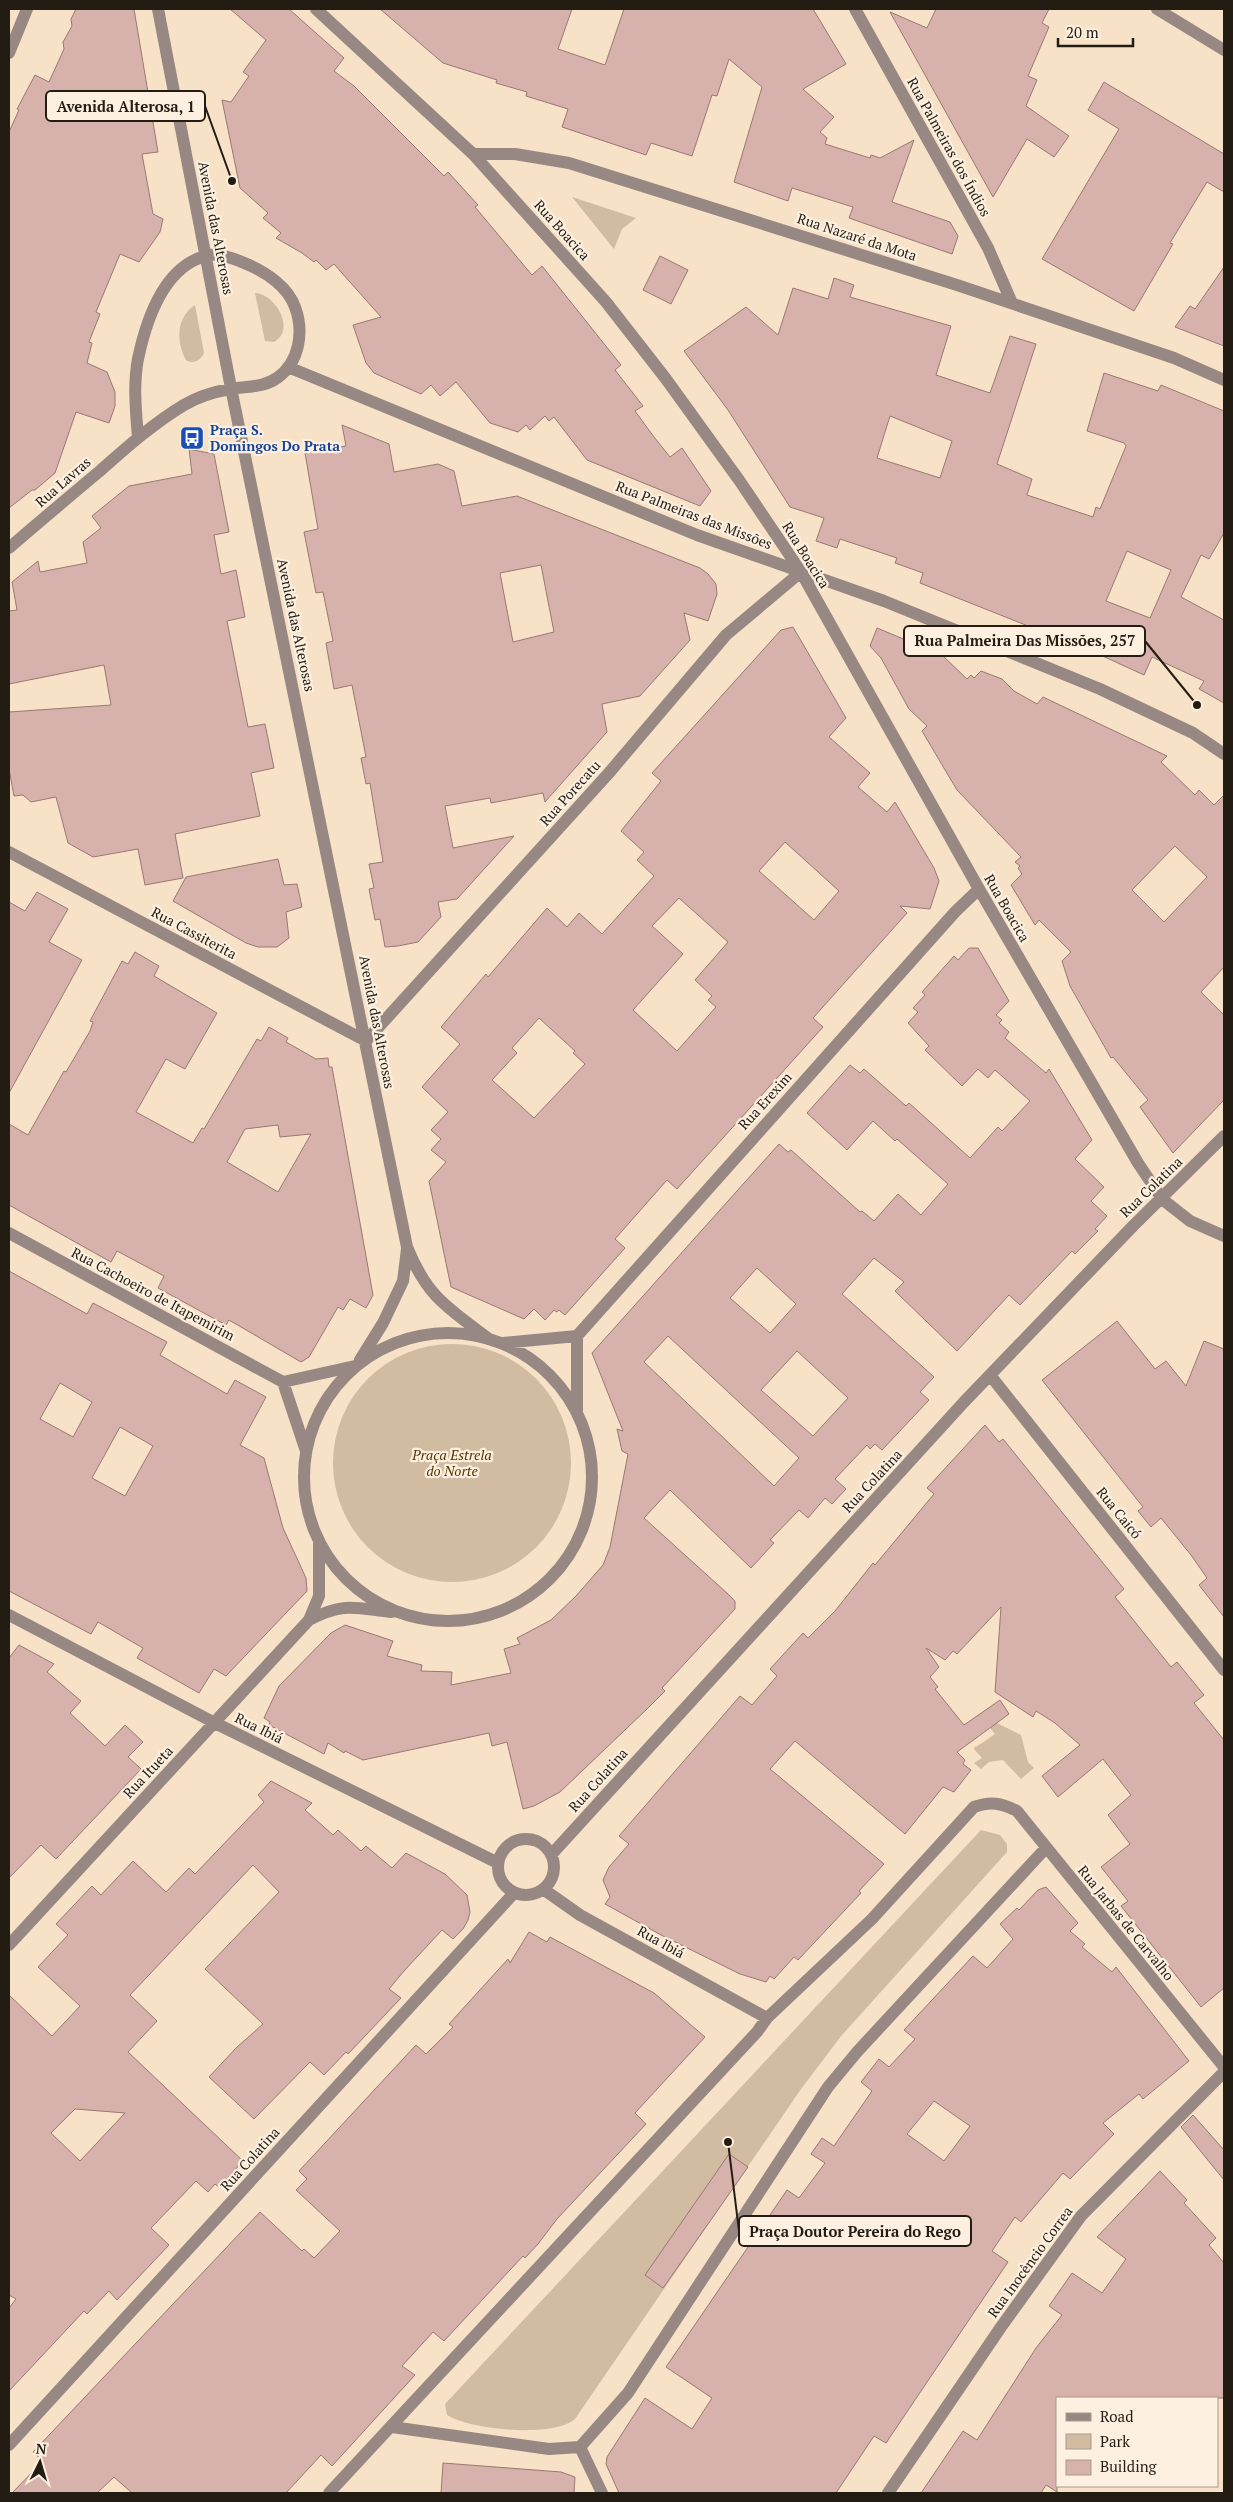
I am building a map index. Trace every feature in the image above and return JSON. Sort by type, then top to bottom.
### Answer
[{"type":"street","points":[[9,53],[27,9]]},
{"type":"street","name":"Avenida das Alterosas","points":[[158,9],[231,388],[408,1247],[426,1285],[440,1302],[494,1341]]},
{"type":"street","name":"Rua Boacica","points":[[316,9],[473,154],[606,302],[654,363],[739,480],[801,572],[979,889],[1138,1163],[1162,1199],[1190,1221],[1224,1236]]},
{"type":"street","name":"Rua Palmeiras dos Índios","points":[[855,9],[988,248],[1012,303]]},
{"type":"street","points":[[1157,9],[1224,50]]},
{"type":"street","name":"Rua Nazaré da Mota","points":[[473,154],[515,154],[570,163],[1012,303],[1174,358],[1224,380]]},
{"type":"street","points":[[138,438],[135,398],[138,360],[148,322],[164,289],[181,269],[206,255],[235,259],[260,270],[279,284],[295,305],[300,326],[299,348],[288,367]]},
{"type":"street","name":"Rua Palmeiras das Missões","points":[[288,367],[697,535],[884,601],[1100,689],[1193,733],[1224,754]]},
{"type":"street","name":"Rua Lavras","points":[[9,548],[160,420],[197,398],[231,388],[259,386],[277,379],[288,367]]},
{"type":"street","name":"Rua Porecatu","points":[[366,1041],[608,774],[726,635],[801,572]]},
{"type":"street","name":"Rua Cassiterita","points":[[9,852],[366,1041]]},
{"type":"street","name":"Rua Erexim","points":[[577,1336],[710,1184],[955,912],[979,889]]},
{"type":"street","name":"Rua Colatina","points":[[551,1855],[990,1375],[1133,1226],[1224,1136]]},
{"type":"street","name":"Rua Cachoeiro de Itapemirim","points":[[9,1233],[283,1382]]},
{"type":"street","name":"Avenida das Alterosas","points":[[357,1365],[383,1323],[403,1281],[408,1247]]},
{"type":"street","points":[[470,1334],[494,1341],[535,1362],[553,1378],[577,1413],[588,1440],[592,1463],[592,1487],[581,1533],[570,1554],[555,1573],[538,1589],[518,1602],[489,1614],[450,1620],[407,1614],[381,1604],[360,1592],[343,1576],[318,1541],[308,1514],[304,1490],[306,1452],[315,1421],[326,1400],[340,1381],[357,1365],[377,1351],[422,1335],[470,1334]]},
{"type":"street","points":[[494,1341],[577,1336],[577,1413]]},
{"type":"street","points":[[306,1452],[283,1382],[357,1365]]},
{"type":"street","name":"Rua Caicó","points":[[990,1375],[1224,1670]]},
{"type":"street","name":"Rua Itueta","points":[[9,1945],[309,1620],[319,1596],[318,1541]]},
{"type":"street","name":"Rua Itueta","points":[[309,1620],[330,1609],[345,1607],[407,1614]]},
{"type":"street","name":"Rua Ibiá","points":[[9,1614],[215,1723],[498,1863]]},
{"type":"street","name":"Rua Jarbas de Carvalho","points":[[767,2018],[872,1919],[974,1807],[986,1803],[1001,1803],[1017,1811],[1224,2067]]},
{"type":"street","points":[[524,1839],[542,1844],[551,1855],[554,1868],[552,1877],[543,1889],[532,1895],[514,1893],[500,1880],[498,1863],[507,1847],[524,1839]]},
{"type":"street","points":[[392,2427],[549,2449],[580,2447],[628,2392],[828,2087],[857,2052],[1046,1849]]},
{"type":"street","name":"Rua Ibiá","points":[[543,1889],[580,1915],[767,2018]]},
{"type":"street","name":"Rua Colatina","points":[[9,2444],[514,1893]]},
{"type":"street","points":[[329,2493],[757,2032],[767,2018]]},
{"type":"street","name":"Rua Inocêncio Correa","points":[[888,2493],[1000,2327],[1081,2216],[1224,2072]]},
{"type":"street","points":[[580,2447],[602,2493]]},
{"type":"green space","points":[[572,197],[636,218],[622,229],[614,249]]},
{"type":"green space","points":[[255,293],[270,299],[281,313],[283,329],[280,336],[274,342],[265,341]]},
{"type":"green space","points":[[195,305],[204,353],[199,360],[191,362],[186,360],[179,338],[184,316]]},
{"type":"green space","name":"Praça Estrela do Norte","points":[[440,1344],[464,1344],[487,1349],[508,1358],[528,1371],[544,1387],[557,1407],[566,1428],[571,1451],[569,1486],[562,1509],[544,1539],[528,1555],[508,1568],[487,1577],[464,1582],[440,1582],[417,1577],[396,1568],[376,1555],[360,1539],[347,1519],[338,1498],[333,1475],[333,1451],[338,1428],[347,1407],[360,1387],[376,1371],[396,1358],[417,1349]]},
{"type":"green space","points":[[995,1722],[1021,1735],[1028,1762],[1034,1768],[1021,1779],[1003,1760],[989,1762],[981,1769],[974,1763],[982,1758],[974,1749],[975,1746],[995,1734],[990,1728]]},
{"type":"green space","points":[[981,1830],[1000,1835],[1007,1844],[1007,1852],[842,2035],[801,2089],[575,2419],[564,2425],[549,2428],[512,2430],[474,2425],[447,2415],[445,2404]]},
{"type":"building","points":[[76,9],[134,9],[158,152],[142,154],[153,214],[163,219],[160,232],[139,262],[120,254],[96,312],[100,314],[89,342],[92,343],[87,363],[107,372],[115,392],[115,406],[109,423],[76,412],[55,473],[9,508],[9,132],[19,110],[17,109],[35,75],[49,82],[64,49],[63,42],[72,26],[71,19]]},
{"type":"building","points":[[230,9],[289,9],[344,58],[334,71],[354,86],[444,176],[448,172],[478,205],[475,207],[532,275],[542,266],[621,365],[615,370],[643,406],[635,411],[654,437],[670,457],[682,448],[711,491],[700,506],[587,460],[554,417],[549,421],[545,416],[530,430],[526,425],[518,432],[490,423],[456,382],[440,396],[431,385],[421,394],[374,373],[366,363],[353,325],[381,317],[334,264],[326,270],[316,260],[314,262],[276,238],[281,233],[263,218],[268,213],[240,188],[222,100],[231,102],[249,76],[243,72],[266,40]]},
{"type":"building","points":[[380,9],[572,9],[558,49],[605,65],[624,9],[813,9],[846,64],[803,89],[834,117],[820,132],[827,138],[825,144],[870,158],[871,155],[880,158],[914,140],[892,202],[950,222],[958,236],[952,254],[849,218],[853,207],[792,188],[788,201],[734,182],[762,87],[729,59],[717,96],[712,95],[692,156],[651,143],[646,155],[562,127],[568,109],[526,96],[527,92],[496,83],[497,80],[443,63]]},
{"type":"building","points":[[936,9],[1049,9],[1042,23],[1049,27],[1028,76],[1037,80],[1026,106],[1069,136],[1054,157],[1027,139],[993,197],[890,12],[927,28]]},
{"type":"building","points":[[1104,82],[1224,154],[1224,192],[1207,182],[1170,243],[1173,244],[1134,311],[1042,259],[1119,129],[1088,110]]},
{"type":"building","points":[[660,256],[688,270],[671,304],[643,290]]},
{"type":"building","points":[[1224,267],[1224,346],[1175,327],[1190,306],[1195,309]]},
{"type":"building","points":[[834,278],[854,285],[850,297],[951,326],[936,375],[990,393],[1010,336],[1036,344],[997,464],[1032,479],[1027,495],[1093,517],[1096,507],[1100,509],[1126,446],[1124,443],[1087,431],[1104,373],[1158,391],[1161,385],[1224,411],[1224,533],[1209,559],[1201,555],[1181,597],[1224,620],[1224,703],[1199,689],[1204,681],[1152,657],[1144,675],[1096,653],[920,583],[923,573],[895,563],[897,558],[840,539],[837,548],[816,541],[824,518],[790,507],[728,410],[684,351],[746,307],[778,335],[793,288],[828,299]],"holes":[[[890,416],[952,441],[940,478],[877,458]],[[1127,551],[1171,570],[1150,618],[1106,601]]]},
{"type":"building","points":[[342,425],[389,444],[394,472],[438,464],[454,471],[462,506],[517,496],[700,568],[716,584],[717,594],[708,621],[684,613],[690,640],[640,696],[602,704],[607,732],[545,802],[543,793],[491,803],[490,798],[445,806],[453,848],[514,836],[457,899],[438,902],[441,917],[418,942],[398,946],[385,947],[380,919],[375,920],[369,889],[374,888],[369,864],[383,862],[370,783],[366,784],[361,758],[366,757],[352,685],[334,689],[326,643],[333,641],[323,592],[316,593],[304,532],[318,529],[305,453],[346,446]],"holes":[[[541,565],[554,632],[513,642],[500,573]]]},
{"type":"building","points":[[189,449],[214,454],[229,532],[214,535],[221,574],[236,570],[245,617],[227,621],[248,727],[265,724],[274,768],[251,773],[260,816],[175,834],[183,878],[145,885],[138,849],[93,857],[68,843],[56,797],[31,802],[23,795],[14,796],[9,769],[9,712],[111,705],[104,665],[9,684],[9,611],[17,610],[12,582],[38,561],[40,572],[87,563],[83,542],[101,528],[92,516],[129,486],[192,474]]},
{"type":"building","points":[[793,627],[846,718],[829,737],[870,773],[858,787],[887,812],[895,802],[934,868],[939,881],[930,909],[900,906],[907,913],[813,1018],[823,1027],[677,1189],[667,1180],[615,1239],[625,1248],[565,1315],[559,1310],[557,1312],[554,1310],[545,1320],[534,1309],[524,1319],[451,1287],[429,1181],[446,1162],[431,1150],[441,1139],[431,1130],[448,1112],[422,1087],[460,1044],[441,1027],[486,974],[488,977],[547,908],[567,927],[579,913],[602,934],[654,876],[637,860],[644,852],[621,831],[661,781],[652,773],[781,630]],"holes":[[[785,842],[839,891],[814,920],[759,871]],[[679,898],[728,942],[695,980],[712,996],[708,1000],[716,1007],[677,1051],[633,1010],[683,954],[652,926]],[[539,1018],[575,1051],[573,1053],[585,1064],[534,1118],[492,1080],[517,1053],[512,1048]]]},
{"type":"building","points":[[877,628],[913,643],[924,652],[928,649],[941,654],[967,679],[971,675],[974,678],[981,671],[1002,679],[1014,691],[1037,704],[1043,697],[1167,756],[1161,762],[1195,795],[1199,790],[1214,805],[1224,795],[1224,967],[1201,992],[1224,1015],[1224,1100],[1173,1153],[1140,1107],[1148,1100],[1113,1057],[1111,1058],[1070,986],[1062,961],[1071,952],[1039,920],[1035,925],[1011,885],[1022,874],[1018,868],[1020,866],[1015,862],[1021,857],[957,790],[922,731],[927,726],[909,709],[881,658],[870,646]],"holes":[[[1175,846],[1207,877],[1164,922],[1132,890]]]},
{"type":"building","points":[[278,859],[284,885],[297,884],[302,907],[286,912],[289,938],[277,947],[258,947],[246,943],[173,901],[186,877]]},
{"type":"building","points":[[37,892],[68,909],[49,942],[82,960],[9,1093],[9,902],[25,911]]},
{"type":"building","points":[[969,948],[978,948],[1009,1001],[996,1015],[1002,1020],[999,1023],[1009,1032],[1005,1038],[1046,1073],[1049,1069],[1092,1140],[1075,1159],[1104,1187],[1091,1201],[1107,1216],[1095,1229],[1098,1231],[1075,1254],[1072,1251],[1020,1305],[1009,1295],[957,1351],[895,1291],[904,1282],[874,1258],[842,1294],[934,1377],[920,1392],[929,1400],[882,1450],[875,1444],[870,1449],[867,1445],[835,1479],[846,1489],[832,1504],[825,1498],[808,1518],[799,1510],[770,1540],[774,1543],[751,1568],[670,1490],[644,1518],[735,1601],[735,1609],[662,1688],[665,1691],[560,1792],[534,1806],[523,1809],[507,1742],[492,1746],[489,1733],[363,1760],[345,1751],[344,1753],[328,1743],[324,1754],[269,1725],[270,1722],[264,1718],[279,1686],[331,1633],[345,1625],[393,1641],[387,1656],[422,1665],[421,1671],[452,1672],[451,1685],[511,1673],[504,1649],[520,1644],[517,1638],[551,1620],[576,1596],[603,1565],[610,1547],[628,1454],[622,1451],[617,1429],[623,1431],[592,1353],[779,1144],[788,1152],[791,1150],[860,1212],[862,1211],[874,1221],[898,1194],[921,1215],[948,1184],[897,1139],[895,1141],[873,1121],[847,1150],[807,1113],[850,1065],[860,1073],[864,1069],[906,1106],[909,1103],[970,1158],[998,1127],[1002,1131],[1030,1101],[995,1070],[988,1078],[978,1069],[962,1086],[925,1050],[929,1046],[908,1023],[918,1012],[913,1008],[925,995],[922,992],[954,956],[958,960]],"holes":[[[757,1268],[796,1304],[770,1333],[730,1298]],[[668,1336],[799,1458],[774,1486],[644,1362]],[[797,1351],[848,1398],[813,1436],[761,1390]]]},
{"type":"building","points":[[135,952],[159,966],[154,976],[217,1013],[185,1069],[166,1059],[136,1112],[193,1143],[202,1128],[204,1129],[257,1039],[261,1041],[269,1027],[288,1038],[286,1042],[316,1059],[328,1058],[329,1067],[332,1067],[373,1295],[366,1308],[350,1299],[343,1310],[338,1307],[309,1357],[301,1362],[229,1320],[226,1325],[158,1288],[164,1276],[117,1251],[111,1262],[9,1205],[9,1124],[28,1135],[64,1071],[66,1072],[90,1031],[93,1022],[90,1021],[122,961],[128,964]],"holes":[[[278,1125],[280,1137],[311,1134],[278,1192],[227,1162],[245,1129]]]},
{"type":"building","points":[[9,1271],[87,1314],[93,1303],[167,1342],[160,1355],[227,1394],[235,1380],[266,1397],[240,1445],[264,1458],[283,1528],[306,1578],[307,1591],[226,1676],[214,1669],[199,1693],[137,1658],[143,1648],[98,1622],[91,1634],[9,1591]],"holes":[[[60,1383],[92,1402],[73,1437],[40,1419]],[[120,1427],[153,1446],[125,1496],[92,1478]]]},
{"type":"building","points":[[1117,1321],[1155,1369],[1166,1361],[1186,1386],[1204,1341],[1224,1349],[1224,1617],[1199,1585],[1207,1578],[1191,1555],[1161,1518],[1151,1527],[1138,1511],[1143,1507],[1042,1380]]},
{"type":"building","points":[[985,1425],[999,1442],[1003,1439],[1124,1589],[1115,1597],[1171,1667],[1177,1662],[1204,1695],[1194,1703],[1224,1740],[1224,1988],[1201,2007],[1121,1906],[1128,1901],[1101,1867],[1130,1844],[1108,1815],[1131,1795],[1103,1759],[1058,1797],[1042,1776],[1080,1745],[1055,1723],[1036,1711],[1033,1717],[995,1692],[1001,1607],[957,1654],[953,1651],[945,1660],[926,1648],[939,1667],[930,1677],[938,1687],[935,1689],[964,1725],[1000,1700],[1009,1714],[957,1752],[965,1760],[963,1764],[971,1770],[954,1792],[943,1787],[905,1834],[795,1741],[770,1769],[884,1864],[859,1891],[861,1893],[798,1960],[794,1957],[774,1979],[770,1976],[766,1982],[740,1974],[663,1936],[605,1904],[610,1897],[603,1880],[609,1867],[629,1844],[619,1836],[740,1696],[752,1705],[777,1676],[770,1669],[803,1633],[808,1638],[835,1611],[873,1563],[875,1565],[934,1494],[927,1488]]},
{"type":"building","points":[[19,1645],[54,1664],[47,1672],[81,1701],[70,1713],[105,1746],[125,1725],[143,1742],[128,1757],[141,1769],[56,1859],[41,1845],[9,1878],[9,1658]]},
{"type":"building","points":[[271,1781],[312,1803],[305,1810],[333,1835],[338,1830],[361,1851],[366,1846],[392,1868],[406,1853],[445,1874],[467,1895],[470,1912],[468,1920],[463,1929],[453,1939],[442,1930],[404,1971],[389,1989],[401,1998],[348,2054],[346,2052],[324,2075],[310,2062],[254,2119],[209,2077],[236,2048],[263,2024],[205,1969],[279,1892],[253,1865],[130,1995],[157,2021],[128,2052],[243,2161],[219,2187],[215,2184],[208,2192],[196,2181],[151,2228],[169,2245],[117,2300],[109,2291],[87,2314],[84,2311],[9,2391],[9,2308],[16,2299],[9,2295],[9,1995],[52,2036],[80,2006],[38,1967],[68,1935],[56,1924],[92,1886],[101,1895],[133,1861],[166,1892],[189,1868],[195,1874],[264,1802],[258,1795]],"holes":[[[75,2109],[125,2113],[80,2161],[51,2133]]]},
{"type":"building","points":[[1046,1887],[1078,1923],[1070,1931],[1085,1944],[1082,1947],[1112,1972],[1116,1967],[1189,2061],[1143,2099],[1139,2094],[1103,2123],[1114,2134],[1070,2179],[1063,2173],[1021,2222],[1015,2217],[992,2251],[1008,2262],[886,2443],[874,2436],[836,2493],[619,2493],[606,2464],[607,2457],[645,2398],[692,2429],[712,2398],[666,2367],[787,2190],[799,2198],[825,2163],[811,2154],[822,2138],[834,2146],[872,2091],[861,2082],[879,2059],[889,2067],[915,2039],[904,2030],[973,1956],[987,1968],[1013,1939],[1000,1924],[1017,1908],[1019,1910],[1038,1890]],"holes":[[[934,2101],[970,2126],[944,2161],[907,2134]]]},
{"type":"building","points":[[529,1932],[547,1942],[550,1937],[654,1993],[705,2037],[635,2113],[646,2124],[557,2219],[538,2244],[525,2258],[523,2256],[444,2341],[433,2332],[402,2366],[415,2375],[332,2466],[321,2455],[286,2493],[132,2493],[114,2477],[97,2493],[12,2493],[43,2461],[33,2452],[260,2212],[302,2251],[304,2249],[314,2258],[340,2231],[296,2190],[307,2179],[299,2171],[416,2045],[426,2054],[453,2027],[449,2024],[508,1959],[510,1963]]},
{"type":"building","points":[[1193,2115],[1224,2150],[1224,2180],[1181,2127]]},
{"type":"building","points":[[729,2154],[748,2167],[663,2288],[645,2275]]},
{"type":"building","points":[[1160,2171],[1187,2200],[1184,2203],[1216,2238],[1209,2245],[1224,2263],[1224,2398],[1056,2397],[1057,2492],[1046,2485],[1041,2493],[921,2493],[963,2431],[977,2440],[1036,2348],[1062,2315],[1049,2306],[1072,2273],[1102,2293],[1126,2259],[1097,2237]]},
{"type":"building","points":[[443,2463],[561,2472],[575,2477],[574,2493],[441,2493]]},
{"type":"place","name":"Avenida Alterosa, 1","points":[[232,181]]},
{"type":"place","name":"Praça S. Domingos Do Prata","points":[[192,438]]},
{"type":"place","name":"Rua Palmeira Das Missões, 257","points":[[1197,705]]},
{"type":"place","name":"Praça Doutor Pereira do Rego","points":[[728,2142]]}]
